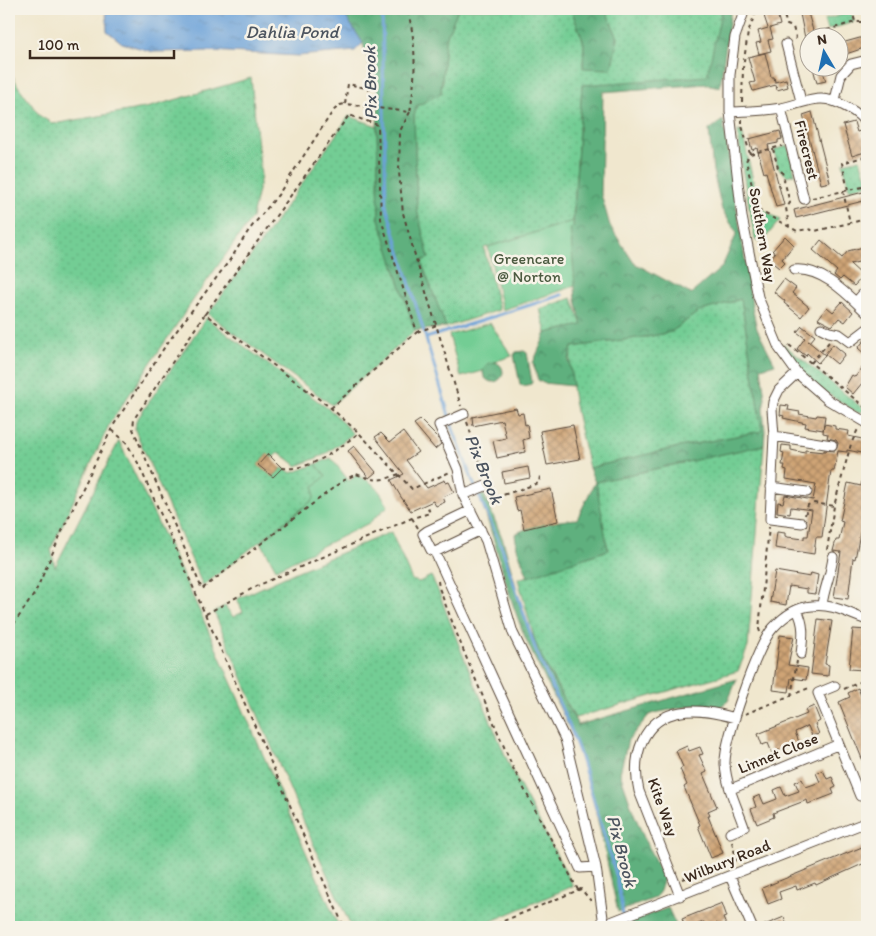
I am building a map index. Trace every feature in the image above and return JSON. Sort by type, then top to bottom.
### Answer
[{"type":"street","name":"Southern Way","points":[[745,9],[735,37],[730,75],[730,112],[742,217],[758,297],[779,348],[797,373],[828,400],[866,421]]},
{"type":"street","name":"Firecrest","points":[[786,44],[801,101]]},
{"type":"street","points":[[867,60],[851,64],[841,75],[835,100],[856,112],[867,126]]},
{"type":"street","name":"Firecrest","points":[[730,112],[781,108],[801,101],[835,100]]},
{"type":"street","name":"Firecrest","points":[[781,108],[804,199]]},
{"type":"street","points":[[794,270],[807,270],[818,273],[856,302],[867,313]]},
{"type":"street","points":[[856,302],[867,289]]},
{"type":"street","points":[[822,328],[829,332],[838,333],[850,342],[867,328]]},
{"type":"street","points":[[797,373],[779,390],[773,402],[774,436],[770,519],[802,524]]},
{"type":"street","points":[[464,414],[439,425],[458,469],[463,495],[486,541],[513,632],[565,739],[596,867],[601,926]]},
{"type":"street","points":[[774,436],[832,445]]},
{"type":"street","points":[[463,495],[488,485]]},
{"type":"street","points":[[771,487],[807,492]]},
{"type":"street","points":[[471,510],[427,530],[423,534],[431,550],[435,552],[580,868],[596,867]]},
{"type":"street","points":[[435,552],[481,530]]},
{"type":"street","points":[[822,606],[831,574],[832,557]]},
{"type":"street","points":[[730,833],[744,827],[730,789],[726,774],[725,758],[735,718],[751,672],[769,634],[778,622],[797,610],[812,606],[837,608],[867,620]]},
{"type":"street","points":[[797,610],[802,618],[804,628],[800,654]]},
{"type":"street","points":[[818,693],[835,686]]},
{"type":"street","name":"Linnet Close","points":[[818,693],[860,796]]},
{"type":"street","name":"Kite Way","points":[[680,896],[639,791],[636,778],[637,752],[648,732],[663,718],[671,714],[698,711],[735,718]]},
{"type":"street","name":"Linnet Close","points":[[730,789],[838,745]]},
{"type":"street","name":"Wilbury Road","points":[[601,926],[867,822]]},
{"type":"street","points":[[730,876],[752,927]]},
{"type":"path","points":[[407,9],[411,23],[414,49],[414,88],[410,112],[400,131],[399,172],[404,213],[418,266],[464,414],[494,498],[539,483],[540,476]]},
{"type":"path","points":[[750,154],[742,126],[743,68],[748,32],[757,9]]},
{"type":"path","points":[[782,9],[786,26],[793,27],[796,38],[786,44]]},
{"type":"path","points":[[852,9],[855,22]]},
{"type":"path","points":[[834,28],[855,22],[867,22]]},
{"type":"path","points":[[345,104],[348,84],[370,89],[372,107]]},
{"type":"path","points":[[9,631],[35,593],[63,529],[112,430],[166,345],[232,257],[249,230],[278,195],[333,111],[340,105],[345,104],[410,112]]},
{"type":"path","points":[[399,474],[384,480],[374,480],[356,474],[341,482],[202,590],[133,428],[134,419],[205,314],[349,115],[378,125],[381,219],[417,332]]},
{"type":"path","points":[[757,244],[758,210],[746,161],[750,154],[790,144]]},
{"type":"path","points":[[773,148],[778,168],[782,172],[790,203]]},
{"type":"path","points":[[848,190],[842,163],[867,156]]},
{"type":"path","points":[[788,226],[786,208],[790,203],[867,186]]},
{"type":"path","points":[[843,191],[850,223]]},
{"type":"path","points":[[758,210],[797,231],[808,229],[815,231],[867,218]]},
{"type":"path","points":[[205,314],[331,408],[359,433],[412,489],[458,469]]},
{"type":"path","points":[[331,408],[417,332],[438,326]]},
{"type":"path","points":[[811,363],[838,333]]},
{"type":"path","points":[[786,343],[867,409]]},
{"type":"path","points":[[832,557],[826,554],[834,506],[851,444],[857,429],[866,421]]},
{"type":"path","points":[[112,430],[126,442],[138,463],[344,927]]},
{"type":"path","points":[[282,468],[294,470],[325,458],[359,433]]},
{"type":"path","points":[[802,524],[808,505],[813,503],[834,506]]},
{"type":"path","points":[[206,614],[257,586],[412,518],[430,513],[427,505]]},
{"type":"path","points":[[412,518],[421,535]]},
{"type":"path","points":[[764,644],[759,629],[770,519]]},
{"type":"path","points":[[437,579],[464,652],[513,768],[578,890]]},
{"type":"path","points":[[791,696],[796,664],[800,654]]},
{"type":"path","points":[[835,686],[840,691],[867,679]]},
{"type":"path","points":[[735,718],[809,688],[818,693]]},
{"type":"path","points":[[730,833],[736,858],[735,864]]},
{"type":"path","points":[[675,882],[736,858]]},
{"type":"path","points":[[489,927],[581,889],[594,904]]},
{"type":"green space","points":[[341,9],[458,9],[445,40],[441,93],[417,106],[414,116],[417,210],[429,258],[421,261],[446,327],[415,331],[379,219],[377,126],[379,96],[363,44]]},
{"type":"green space","points":[[458,9],[571,9],[584,43],[583,67],[611,69],[618,38],[605,9],[722,9],[706,84],[582,85],[573,221],[484,248],[499,310],[446,327],[421,261],[429,258],[417,210],[414,116],[417,106],[441,93],[445,40]]},
{"type":"green space","points":[[571,9],[605,9],[618,38],[611,69],[583,68],[584,43]]},
{"type":"green space","points":[[722,9],[731,9],[720,87],[706,84],[603,92],[601,194],[610,226],[634,263],[691,294],[722,267],[737,233],[722,210],[713,171],[709,130],[723,120],[753,311],[757,329],[775,364],[761,368],[765,398],[763,408],[764,445],[596,482],[608,550],[528,577],[517,548],[515,534],[537,525],[577,519],[595,482],[589,468],[679,447],[762,431],[741,299],[698,312],[671,332],[572,347],[569,360],[573,386],[543,383],[538,380],[533,363],[546,333],[582,325],[576,300],[570,227],[573,226],[582,85],[707,76]]},
{"type":"green space","points":[[851,12],[854,22],[834,28],[826,28],[824,20]]},
{"type":"green space","points":[[9,69],[18,86],[40,116],[53,124],[150,107],[251,78],[261,176],[252,218],[194,299],[110,423],[51,549],[55,567],[119,441],[201,614],[339,927],[9,927]]},
{"type":"green space","points":[[349,116],[377,126],[379,219],[415,331],[332,405],[208,314],[262,241]]},
{"type":"green space","points":[[738,131],[742,132],[759,207],[780,220],[762,242],[755,239],[741,161]]},
{"type":"green space","points":[[788,146],[795,174],[787,176],[778,168],[774,150]]},
{"type":"green space","points":[[860,159],[865,175],[867,175],[867,185],[849,189],[843,163]]},
{"type":"green space","name":"Greencare @ Norton","points":[[573,221],[573,227],[570,228],[575,286],[502,310],[488,247]]},
{"type":"green space","points":[[572,298],[582,325],[546,333],[540,309]]},
{"type":"green space","points":[[741,299],[762,431],[679,447],[589,468],[572,390],[570,360],[572,347],[671,332],[698,312]]},
{"type":"green space","points":[[206,318],[334,413],[353,434],[324,455],[297,466],[279,452],[272,458],[267,454],[258,465],[273,477],[282,468],[292,473],[316,464],[326,476],[314,499],[203,586],[135,430],[136,421]]},
{"type":"green space","points":[[490,323],[512,356],[487,364],[483,371],[461,377],[449,335]]},
{"type":"green space","points":[[783,344],[865,410],[858,413],[806,380],[782,347]]},
{"type":"green space","points":[[524,351],[527,353],[532,382],[523,386],[520,384],[514,355],[516,352]]},
{"type":"green space","points":[[493,362],[500,365],[503,372],[500,379],[493,382],[486,379],[483,372],[486,365]]},
{"type":"green space","points":[[764,445],[748,647],[738,671],[575,718],[538,652],[518,579],[608,550],[595,482]]},
{"type":"green space","points":[[331,458],[349,481],[356,475],[372,484],[388,506],[369,523],[276,569],[261,542],[314,499],[314,486],[326,476],[316,464]]},
{"type":"green space","points":[[484,494],[503,540],[530,630],[548,671],[578,725],[737,679],[728,701],[720,707],[702,704],[654,713],[649,715],[628,740],[620,773],[647,845],[664,878],[660,891],[655,898],[618,912],[590,790],[578,750],[518,619],[479,496]]},
{"type":"green space","points":[[391,532],[412,580],[419,582],[431,576],[511,769],[573,886],[478,927],[351,927],[308,832],[214,612],[225,606],[233,617],[243,612],[237,599]]},
{"type":"green space","points":[[668,908],[677,927],[613,927]]},
{"type":"water","name":"Dahlia Pond","points":[[106,9],[341,9],[363,43],[355,51],[298,56],[211,51],[153,52],[122,43],[107,31]]},
{"type":"building","points":[[799,9],[807,9],[812,28],[803,28]]},
{"type":"building","points":[[777,13],[780,25],[770,28],[773,39],[768,40],[771,51],[759,54],[756,43],[761,42],[758,31],[768,28],[764,16]]},
{"type":"building","points":[[867,36],[867,44],[863,45],[864,48],[848,53],[848,41]]},
{"type":"building","points":[[765,53],[771,77],[774,77],[775,82],[786,79],[788,87],[777,90],[776,85],[753,91],[750,83],[755,82],[748,57]]},
{"type":"building","points":[[816,78],[825,78],[826,81],[817,83]]},
{"type":"building","points":[[812,112],[830,182],[821,184],[803,115]]},
{"type":"building","points":[[854,122],[857,132],[860,131],[862,137],[864,136],[867,146],[864,147],[865,152],[852,156],[843,125]]},
{"type":"building","points":[[780,131],[782,139],[778,140],[778,143],[768,145],[784,205],[776,207],[757,148],[752,150],[749,139]]},
{"type":"building","points":[[867,191],[867,200],[796,218],[794,210]]},
{"type":"building","points":[[785,236],[794,245],[782,259],[785,262],[779,268],[769,260],[775,253],[772,251]]},
{"type":"building","points":[[821,240],[842,258],[848,251],[867,246],[867,260],[850,264],[863,276],[854,286],[843,277],[840,280],[834,275],[837,271],[813,250]]},
{"type":"building","points":[[784,279],[796,288],[792,293],[809,307],[801,317],[774,292]]},
{"type":"building","points":[[842,302],[853,312],[845,322],[839,318],[832,326],[818,319],[827,307],[833,312]]},
{"type":"building","points":[[802,326],[815,336],[810,342],[808,341],[825,355],[818,363],[807,353],[806,356],[797,349],[805,338],[797,332]]},
{"type":"building","points":[[867,337],[867,356],[858,348]]},
{"type":"building","points":[[833,344],[845,354],[837,364],[825,354]]},
{"type":"building","points":[[867,362],[867,377],[853,394],[845,387],[852,375],[855,377]]},
{"type":"building","points":[[781,405],[789,406],[788,410],[800,412],[799,414],[816,417],[817,415],[825,416],[823,430],[805,427],[806,423],[783,418],[784,416],[780,415]]},
{"type":"building","points":[[516,408],[518,414],[523,413],[525,425],[527,424],[529,438],[523,440],[525,452],[497,458],[493,441],[506,438],[502,420],[473,426],[472,417]]},
{"type":"building","points":[[420,420],[438,438],[441,444],[435,449],[414,424]]},
{"type":"building","points":[[824,424],[835,426],[835,429],[849,431],[848,436],[867,440],[867,454],[847,450],[847,452],[838,451],[834,471],[831,471],[822,537],[816,537],[814,554],[775,548],[777,532],[785,533],[787,537],[804,539],[804,536],[808,536],[812,510],[791,507],[790,514],[777,512],[778,502],[783,503],[785,495],[813,500],[816,484],[786,479],[787,470],[784,469],[785,465],[782,465],[784,453],[781,452],[782,445],[791,446],[791,450],[805,453],[805,450],[835,451],[838,443],[836,440],[827,438],[828,434],[823,433]]},
{"type":"building","points":[[573,425],[580,459],[547,465],[540,431]]},
{"type":"building","points":[[403,432],[418,452],[406,460],[427,488],[445,480],[446,483],[449,482],[454,492],[443,497],[445,502],[436,506],[433,501],[411,511],[401,497],[391,480],[404,474],[375,437],[381,433],[390,442]]},
{"type":"building","points":[[354,446],[376,472],[369,478],[348,451]]},
{"type":"building","points":[[268,454],[282,468],[273,477],[258,465]]},
{"type":"building","points":[[528,467],[530,478],[504,483],[502,472]]},
{"type":"building","points":[[864,471],[867,472],[867,497],[855,559],[853,558],[848,599],[834,597],[841,552],[833,551],[836,540],[839,540],[843,522],[840,521],[848,483],[861,486]]},
{"type":"building","points":[[551,489],[558,521],[524,529],[520,510],[517,511],[514,497]]},
{"type":"building","points":[[775,571],[810,577],[811,573],[818,575],[815,594],[807,593],[807,589],[789,586],[786,605],[770,602]]},
{"type":"building","points":[[818,619],[832,621],[825,664],[829,665],[828,676],[811,674]]},
{"type":"building","points":[[853,629],[867,630],[867,669],[864,670],[849,669]]},
{"type":"building","points":[[780,635],[794,637],[788,665],[808,668],[806,680],[791,678],[789,692],[773,690]]},
{"type":"building","points":[[858,688],[867,711],[867,771],[839,702],[850,697],[848,693]]},
{"type":"building","points":[[814,706],[820,721],[815,724],[819,734],[812,736],[808,726],[795,732],[799,742],[772,753],[768,743],[762,745],[758,734],[807,714],[805,710]]},
{"type":"building","points":[[687,746],[689,751],[700,747],[703,754],[699,755],[707,772],[703,774],[717,807],[708,811],[710,816],[708,816],[723,853],[711,858],[684,787],[687,785],[680,769],[683,767],[676,751]]},
{"type":"building","points":[[823,770],[827,779],[832,777],[836,787],[832,789],[834,794],[808,804],[807,800],[773,813],[774,817],[757,824],[751,809],[756,807],[753,798],[760,795],[764,804],[777,799],[774,790],[781,787],[785,796],[799,791],[795,782],[802,779],[806,787],[820,782],[816,773]]},
{"type":"building","points":[[867,845],[867,862],[816,885],[815,883],[797,890],[796,886],[779,892],[781,899],[768,904],[762,888]]},
{"type":"building","points":[[722,903],[727,917],[723,918],[727,927],[718,927],[717,923],[706,927],[704,922],[685,927],[682,919]]},
{"type":"building","points":[[784,917],[788,927],[760,927]]},
{"type":"waterway","name":"Pix Brook","points":[[382,9],[386,205],[453,429],[473,482],[502,548],[536,651],[580,754],[617,878],[625,927]]},
{"type":"waterway","points":[[426,338],[562,295]]}]
